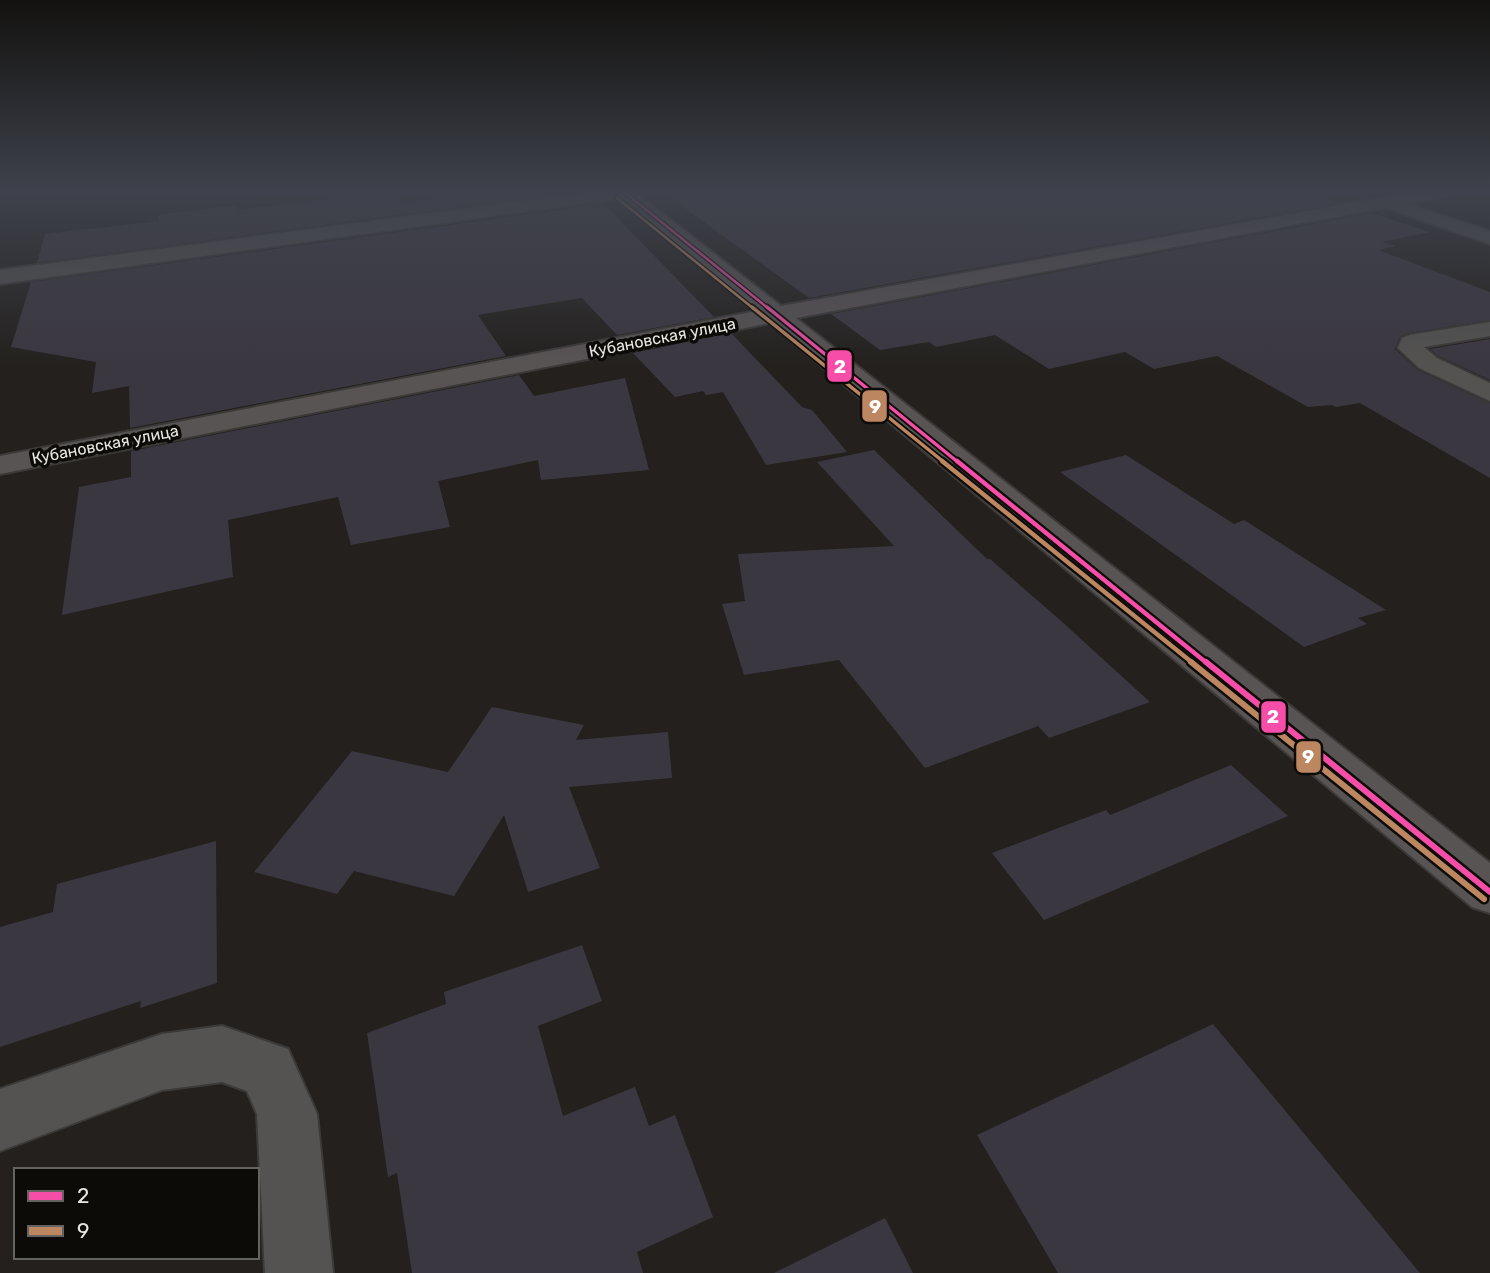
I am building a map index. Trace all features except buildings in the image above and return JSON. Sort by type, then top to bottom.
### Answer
[{"type":"street","points":[[0,277],[195,250]]},
{"type":"street","points":[[695,250],[1490,892]]},
{"type":"street","name":"Кубановская улица","points":[[0,465],[774,315],[1124,250]]},
{"type":"street","points":[[1490,329],[1419,340],[1411,343],[1410,348],[1428,363],[1490,393]]},
{"type":"street","points":[[0,1120],[162,1062],[222,1054],[267,1069],[287,1114],[299,1273]]},
{"type":"transit line","name":"9","points":[[682,250],[1484,899]]},
{"type":"transit line","name":"2","points":[[696,250],[1490,892]]}]
